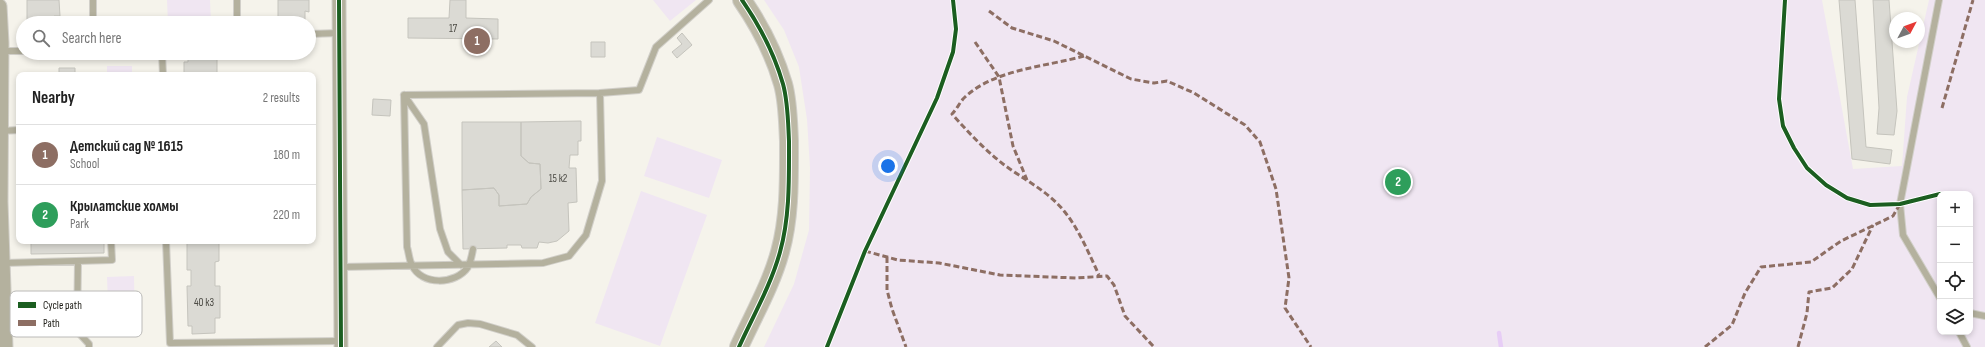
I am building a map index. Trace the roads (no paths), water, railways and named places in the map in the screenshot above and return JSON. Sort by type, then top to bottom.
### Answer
[{"type":"street","points":[[339,0],[341,344]]},
{"type":"street","points":[[739,347],[770,280],[780,254],[786,226],[789,168],[788,120],[783,85],[771,49],[753,16],[742,0]]},
{"type":"street","points":[[0,6],[2,51],[1,202],[6,347]]},
{"type":"lane","points":[[93,0],[93,16]]},
{"type":"lane","points":[[236,0],[237,16]]},
{"type":"lane","points":[[404,95],[600,93],[639,90],[656,48],[709,0]]},
{"type":"lane","points":[[1937,293],[1903,235],[1900,204],[1939,0]]},
{"type":"lane","points":[[316,34],[339,33]]},
{"type":"lane","points":[[2,51],[16,51]]},
{"type":"lane","points":[[162,60],[163,72]]},
{"type":"lane","points":[[340,267],[543,263],[569,256],[586,236],[602,181],[600,93]]},
{"type":"lane","points":[[404,95],[407,247],[412,266],[419,273],[430,280],[442,281],[452,278],[467,268],[471,260],[473,249]]},
{"type":"lane","points":[[404,95],[424,124],[440,229],[448,252],[461,265]]},
{"type":"lane","points":[[1,130],[16,130]]},
{"type":"lane","points":[[4,263],[112,260],[111,244]]},
{"type":"lane","points":[[166,244],[170,343],[258,345],[341,344]]},
{"type":"lane","points":[[78,261],[78,291]]},
{"type":"lane","points":[[1973,314],[1985,316]]},
{"type":"lane","points":[[437,347],[458,326],[468,323],[480,324],[517,335],[532,347]]},
{"type":"lane","points":[[6,333],[10,333]]},
{"type":"lane","points":[[1961,335],[1967,347]]},
{"type":"lane","points":[[83,337],[89,344],[89,347]]},
{"type":"waterway","points":[[1499,333],[1501,347]]},
{"type":"place","name":"Детский сад № 1615","points":[[477,41]]},
{"type":"place","name":"Крылатские холмы","points":[[1398,182]]}]
